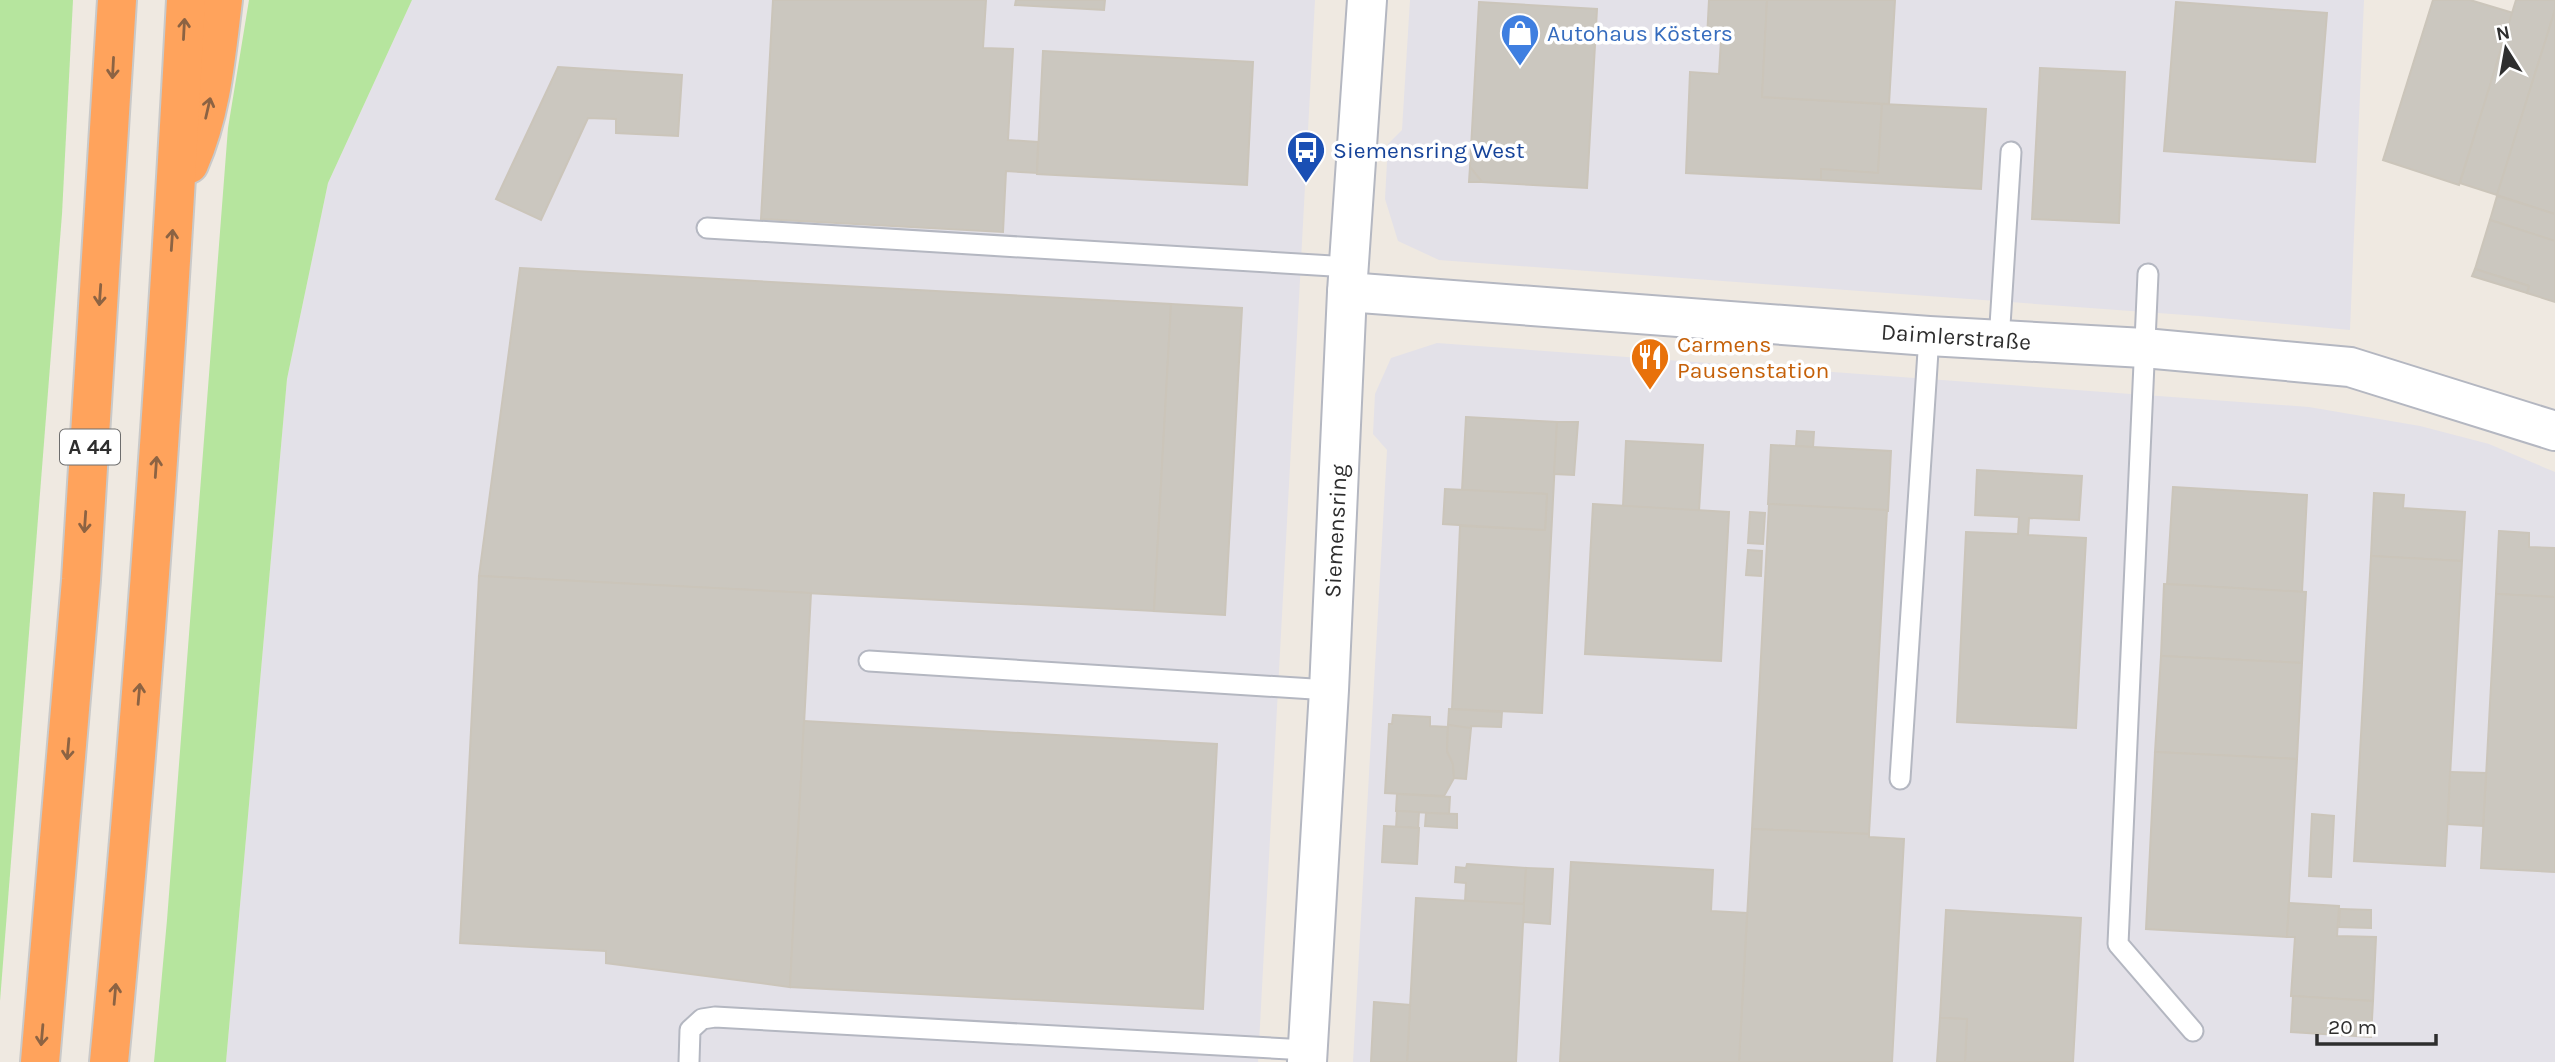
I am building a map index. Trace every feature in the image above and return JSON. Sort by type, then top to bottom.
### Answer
[{"type":"highway","name":"A 44","points":[[40,1062],[82,566],[117,0]]},
{"type":"highway","points":[[109,1062],[144,638],[176,195],[186,0]]},
{"type":"highway","points":[[176,195],[199,140],[208,110],[223,0]]},
{"type":"street","name":"Siemensring","points":[[1307,1056],[1329,690],[1348,280],[1367,0]]},
{"type":"street","name":"Daimlerstraße","points":[[1348,280],[1929,336],[2144,348],[2350,367],[2555,431]]},
{"type":"lane","points":[[1999,341],[2011,152]]},
{"type":"lane","points":[[707,228],[1348,280]]},
{"type":"lane","points":[[2148,274],[2118,944],[2193,1031]]},
{"type":"lane","points":[[1900,779],[1929,336]]},
{"type":"lane","points":[[869,661],[1329,690]]},
{"type":"lane","points":[[689,1062],[690,1030],[702,1019],[715,1017],[1307,1056]]},
{"type":"shaded area","points":[[412,0],[1315,0],[1258,1062],[226,1062],[287,379],[328,183]]},
{"type":"shaded area","points":[[1410,0],[2364,0],[2350,330],[2199,316],[1439,260],[1398,241],[1385,199],[1388,144],[1402,130]]},
{"type":"shaded area","points":[[1437,343],[2309,407],[2420,426],[2489,444],[2555,472],[2555,1062],[1353,1062],[1387,450],[1373,434],[1375,394],[1391,358]]},
{"type":"green space","points":[[0,0],[73,0],[62,214],[0,1001]]},
{"type":"green space","points":[[249,0],[412,0],[328,183],[287,379],[226,1062],[154,1062],[228,128]]},
{"type":"building","points":[[773,0],[986,0],[983,48],[1013,49],[1008,140],[1038,142],[1037,173],[1006,171],[1003,232],[761,219]]},
{"type":"building","points":[[1016,0],[1105,0],[1104,10],[1015,5]]},
{"type":"building","points":[[1709,0],[1767,0],[1762,97],[1882,104],[1878,173],[1821,169],[1821,180],[1686,173],[1690,72],[1719,74],[1721,39],[1707,39]]},
{"type":"building","points":[[1767,0],[1895,0],[1889,104],[1762,97]]},
{"type":"building","points":[[2433,0],[2470,0],[2513,13],[2459,185],[2383,160]]},
{"type":"building","points":[[2516,0],[2555,0],[2555,10],[2497,195],[2460,183]]},
{"type":"building","points":[[1479,2],[1597,9],[1587,188],[1482,182],[1470,167]]},
{"type":"building","points":[[2176,2],[2327,13],[2315,162],[2164,151]]},
{"type":"building","points":[[2555,10],[2555,214],[2497,195]]},
{"type":"building","points":[[1043,51],[1253,62],[1247,185],[1037,174]]},
{"type":"building","points":[[558,67],[682,75],[678,136],[616,133],[616,119],[588,118],[541,220],[496,199]]},
{"type":"building","points":[[2040,68],[2125,72],[2119,223],[2032,219]]},
{"type":"building","points":[[1882,104],[1986,109],[1981,189],[1821,180],[1821,169],[1878,173]]},
{"type":"building","points":[[1470,167],[1482,182],[1469,182]]},
{"type":"building","points":[[2497,196],[2555,214],[2555,241],[2490,220]]},
{"type":"building","points":[[2490,220],[2555,241],[2555,302],[2527,293],[2529,286],[2475,269]]},
{"type":"building","points":[[520,268],[1171,304],[1154,611],[479,576]]},
{"type":"building","points":[[2475,269],[2529,286],[2527,293],[2472,276]]},
{"type":"building","points":[[1171,304],[1242,308],[1225,615],[1154,611]]},
{"type":"building","points":[[1466,417],[1557,422],[1542,713],[1452,709],[1460,526],[1545,530],[1547,494],[1462,490]]},
{"type":"building","points":[[1557,422],[1578,422],[1574,475],[1554,474]]},
{"type":"building","points":[[1797,431],[1814,432],[1813,447],[1796,446]]},
{"type":"building","points":[[1626,441],[1703,445],[1699,511],[1623,506]]},
{"type":"building","points":[[1771,445],[1891,451],[1888,511],[1768,504]]},
{"type":"building","points":[[1977,470],[2082,476],[2079,520],[2029,518],[2028,535],[2086,538],[2076,728],[1957,722],[1966,532],[2018,534],[2019,517],[1975,515]]},
{"type":"building","points":[[2173,487],[2307,495],[2302,592],[2167,584]]},
{"type":"building","points":[[1445,489],[1547,494],[1545,530],[1443,524]]},
{"type":"building","points":[[2374,493],[2404,495],[2403,508],[2465,512],[2462,561],[2371,556]]},
{"type":"building","points":[[1593,504],[1729,512],[1721,661],[1585,654]]},
{"type":"building","points":[[1769,504],[1887,510],[1869,834],[1752,829]]},
{"type":"building","points":[[1750,512],[1765,513],[1763,544],[1748,543]]},
{"type":"building","points":[[2499,531],[2529,533],[2529,547],[2555,548],[2555,597],[2496,594]]},
{"type":"building","points":[[1748,550],[1762,551],[1761,576],[1746,575]]},
{"type":"building","points":[[2371,556],[2462,561],[2445,866],[2354,861]]},
{"type":"building","points":[[479,576],[811,593],[790,987],[606,963],[606,951],[460,943]]},
{"type":"building","points":[[2164,584],[2306,592],[2302,663],[2161,656]]},
{"type":"building","points":[[2496,594],[2555,597],[2555,872],[2481,868]]},
{"type":"building","points":[[2161,656],[2302,663],[2297,759],[2155,752]]},
{"type":"building","points":[[1449,709],[1502,712],[1501,727],[1465,728],[1448,725]]},
{"type":"building","points":[[1393,715],[1430,717],[1430,726],[1448,727],[1447,751],[1453,764],[1454,778],[1444,796],[1385,793],[1389,724],[1392,724]]},
{"type":"building","points":[[804,721],[1217,744],[1203,1009],[790,987]]},
{"type":"building","points":[[1448,725],[1471,728],[1466,779],[1454,778],[1453,764],[1447,751]]},
{"type":"building","points":[[2155,752],[2297,759],[2287,937],[2146,929]]},
{"type":"building","points":[[2450,772],[2486,773],[2483,826],[2448,824]]},
{"type":"building","points":[[1397,794],[1450,797],[1449,814],[1396,811]]},
{"type":"building","points":[[1397,811],[1419,812],[1418,828],[1396,827]]},
{"type":"building","points":[[1426,813],[1457,814],[1457,828],[1425,826]]},
{"type":"building","points":[[2312,814],[2334,816],[2331,877],[2309,876]]},
{"type":"building","points":[[1384,826],[1419,828],[1417,864],[1382,862]]},
{"type":"building","points":[[1752,829],[1869,834],[1869,837],[1904,839],[1892,1062],[1739,1062]]},
{"type":"building","points":[[1571,862],[1713,870],[1711,911],[1747,913],[1739,1062],[1560,1062]]},
{"type":"building","points":[[1467,864],[1526,868],[1524,904],[1465,901],[1466,883],[1455,882],[1456,867],[1466,868]]},
{"type":"building","points":[[1526,868],[1553,869],[1550,924],[1523,922]]},
{"type":"building","points":[[1416,898],[1524,904],[1516,1062],[1407,1062]]},
{"type":"building","points":[[2289,903],[2339,906],[2337,936],[2376,937],[2373,1001],[2291,996],[2295,937],[2287,937]]},
{"type":"building","points":[[2340,909],[2371,910],[2371,928],[2339,927]]},
{"type":"building","points":[[1946,910],[2081,918],[2073,1062],[1965,1062],[1967,1019],[1940,1018]]},
{"type":"building","points":[[2293,996],[2373,1001],[2371,1037],[2291,1032]]},
{"type":"building","points":[[1374,1002],[1410,1005],[1407,1062],[1371,1062]]},
{"type":"building","points":[[1940,1018],[1967,1019],[1965,1062],[1937,1062]]},
{"type":"place","name":"Autohaus Kösters","points":[[1520,67]]},
{"type":"place","name":"Siemensring West","points":[[1306,184]]},
{"type":"place","name":"Carmens Pausenstation","points":[[1650,391]]}]
